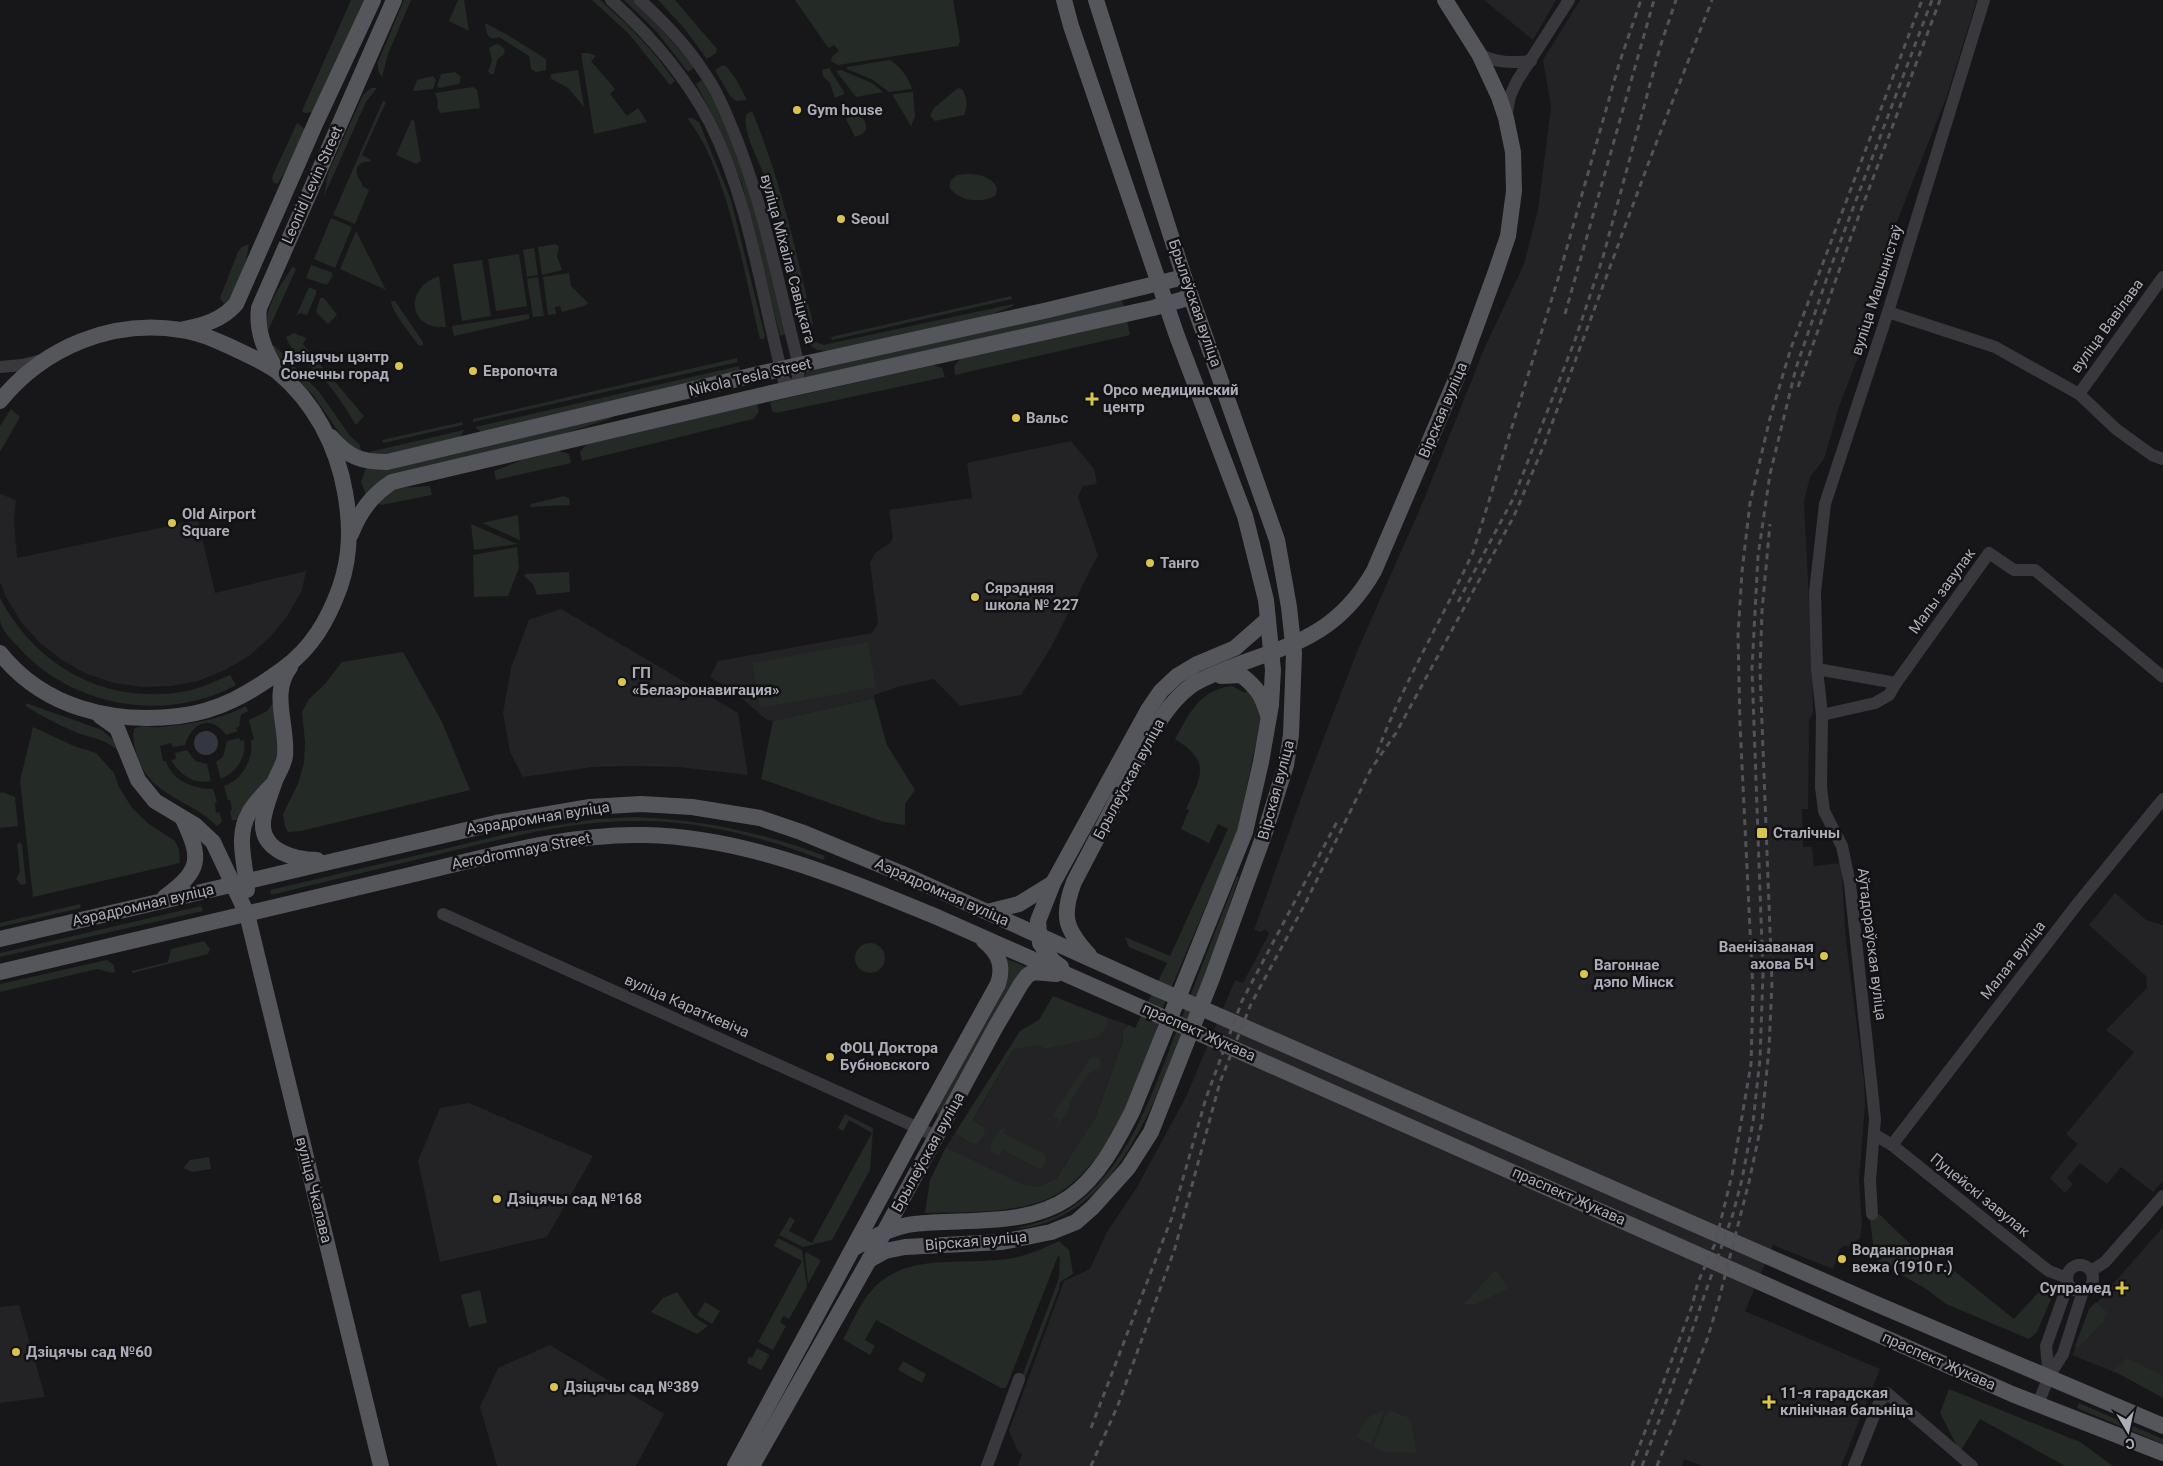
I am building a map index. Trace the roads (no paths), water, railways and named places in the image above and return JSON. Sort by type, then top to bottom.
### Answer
[{"type":"main road","name":"Leonid Levin Street","points":[[181,330],[215,321],[227,314],[236,304],[316,122],[373,0]]},
{"type":"main road","name":"Leonid Levin Street","points":[[277,372],[263,345],[258,324],[259,308],[394,0]]},
{"type":"main road","name":"Брылеўская вуліца","points":[[1064,0],[1071,26],[1160,284],[1160,306],[1174,326],[1245,516],[1261,576],[1272,652]]},
{"type":"main road","name":"Брылеўская вуліца","points":[[1090,957],[1078,943],[1070,929],[1066,918],[1066,902],[1074,882],[1153,731],[1173,701],[1195,683],[1293,644],[1282,563],[1273,524],[1184,277],[1096,0]]},
{"type":"main road","name":"Вірская вуліца","points":[[869,1260],[885,1251],[905,1247],[1002,1242],[1051,1232],[1076,1222],[1088,1212],[1128,1168],[1151,1132],[1175,1074],[1266,832],[1286,765],[1291,735],[1294,694],[1293,644],[1329,625],[1364,588],[1386,544],[1460,370],[1508,236],[1514,191],[1513,152],[1506,118],[1479,54],[1444,0]]},
{"type":"main road","points":[[1109,136],[1136,127]]},
{"type":"main road","points":[[1134,290],[1145,281],[1154,268]]},
{"type":"main road","name":"Nikola Tesla Street","points":[[326,431],[342,449],[353,456],[363,460],[387,462],[1184,277]]},
{"type":"main road","name":"Nikola Tesla Street","points":[[350,536],[368,503],[378,492],[392,482],[794,388],[1160,306],[1191,297]]},
{"type":"main road","points":[[0,401],[13,386],[46,359],[80,341],[100,334],[126,329],[145,328],[181,330],[218,342],[277,372],[302,396],[326,431],[343,481],[350,536],[347,562],[334,602],[316,637],[282,676],[280,692],[286,737],[285,759],[275,782],[263,822],[270,842],[285,855],[297,858],[338,859]]},
{"type":"main road","name":"Брылеўская вуліца","points":[[1038,934],[1038,920],[1053,883],[1148,710],[1161,691],[1186,670],[1240,645],[1268,619]]},
{"type":"main road","name":"Вірская вуліца","points":[[854,1248],[883,1233],[912,1224],[1017,1218],[1055,1207],[1086,1183],[1111,1152],[1132,1112],[1245,832],[1262,762],[1269,717],[1273,670],[1272,652]]},
{"type":"main road","points":[[0,654],[16,672],[47,694],[96,714],[117,728],[131,765],[146,790],[155,800],[183,820],[200,829],[213,842],[239,882]]},
{"type":"main road","points":[[96,714],[133,718],[157,718],[206,712],[230,704],[294,661]]},
{"type":"main road","points":[[1195,683],[1218,677],[1241,675],[1258,690],[1269,717]]},
{"type":"main road","name":"вуліца Чкалава","points":[[275,782],[249,811],[243,825],[239,882],[380,1466]]},
{"type":"main road","name":"Аэрадромная вуліца","points":[[0,939],[496,823],[590,807],[641,804],[692,807],[760,818],[801,832],[905,875],[1090,957]]},
{"type":"main road","points":[[159,902],[184,882],[194,868],[195,844],[183,820]]},
{"type":"main road","name":"Aerodromnaya Street","points":[[247,914],[469,860],[543,845],[597,836],[646,835],[699,840],[748,848],[870,889],[977,935]]},
{"type":"main road","points":[[987,912],[1018,904],[1053,883]]},
{"type":"main road","points":[[0,972],[247,914]]},
{"type":"main road","points":[[1038,934],[1045,952],[1053,961],[1073,976]]},
{"type":"main road","name":"Брылеўская вуліца","points":[[735,1466],[998,984],[1001,974],[999,958],[993,948],[977,935]]},
{"type":"main road","name":"праспект Жукава","points":[[977,935],[2038,1404],[2163,1453]]},
{"type":"main road","name":"праспект Жукава","points":[[1090,957],[1153,987],[1867,1300],[2163,1426]]},
{"type":"main road","name":"Брылеўская вуліца","points":[[752,1466],[869,1260],[995,1028],[1027,976],[1039,971],[1073,976]]},
{"type":"main road","points":[[882,1195],[881,1216],[883,1233],[905,1247]]},
{"type":"main road","points":[[900,1202],[903,1218],[912,1224]]},
{"type":"street","name":"вуліца Міхаіла Савіцкага","points":[[610,0],[648,35],[665,56],[709,122],[721,148],[740,201],[784,381],[794,388],[798,379],[799,366],[755,188],[728,117],[704,71],[662,20],[640,0]]},
{"type":"street","points":[[1506,118],[1510,96],[1517,81],[1531,62],[1569,0]]},
{"type":"street","name":"вуліца Машыністаў","points":[[1815,592],[1825,504],[1888,312],[1984,0]]},
{"type":"street","points":[[1479,54],[1505,63],[1531,62]]},
{"type":"street","name":"вуліца Вавілава","points":[[2079,394],[2163,276]]},
{"type":"street","points":[[1888,312],[1995,346],[2079,394],[2116,429],[2152,455],[2163,459]]},
{"type":"street","points":[[0,367],[22,365],[46,359]]},
{"type":"street","name":"Малы завулак","points":[[1822,715],[1875,703],[1889,695],[1989,553],[2014,570],[2035,570],[2163,677]]},
{"type":"street","name":"Аўтадораўская вуліца","points":[[1815,592],[1817,668],[1822,715],[1820,786],[1824,811],[1842,846],[1850,884],[1869,1057],[1875,1135],[1870,1180],[1872,1214]]},
{"type":"street","points":[[1817,668],[1896,683]]},
{"type":"street","name":"Малая вуліца","points":[[1892,1145],[2078,903],[2163,799]]},
{"type":"street","name":"вуліца Караткевіча","points":[[444,914],[936,1136]]},
{"type":"street","name":"Пуцейскі завулак","points":[[1875,1135],[1892,1145],[2041,1265],[2067,1281]]},
{"type":"street","points":[[2091,1271],[2106,1262],[2163,1196]]},
{"type":"street","points":[[2048,1376],[2046,1346],[2067,1281],[2068,1272],[2076,1266],[2083,1266],[2091,1271]]},
{"type":"street","points":[[2038,1404],[2048,1376],[2063,1354],[2083,1291],[2092,1281],[2091,1271]]},
{"type":"street","points":[[2067,1281],[2075,1290],[2083,1291]]},
{"type":"street","points":[[987,1466],[1019,1379]]},
{"type":"street","points":[[1854,1466],[1879,1403],[1887,1393],[1972,1466]]},
{"type":"railway","points":[[1377,753],[1387,727],[1473,552],[1558,279],[1619,64],[1641,0]]},
{"type":"railway","points":[[1565,314],[1654,0]]},
{"type":"railway","points":[[1458,602],[1514,497],[1575,340],[1603,257],[1661,44],[1676,0]]},
{"type":"railway","points":[[1091,1466],[1118,1405],[1175,1248],[1220,1082],[1251,1004],[1305,904],[1371,769],[1396,733],[1514,516],[1544,445],[1650,159],[1712,0]]},
{"type":"railway","points":[[1632,1466],[1692,1306],[1698,1282],[1715,1244],[1732,1175],[1751,1064],[1753,991],[1740,724],[1738,635],[1742,572],[1750,503],[1770,418],[1791,348],[1922,0]]},
{"type":"railway","points":[[1642,1466],[1733,1214],[1753,1122],[1760,1059],[1763,974],[1752,669],[1758,556],[1770,474],[1796,368],[1830,269],[1932,0]]},
{"type":"railway","points":[[1798,387],[1852,234],[1940,0]]},
{"type":"railway","points":[[1657,1466],[1708,1337],[1749,1182],[1762,1121],[1769,1048],[1772,982],[1760,671],[1762,611],[1770,524]]},
{"type":"railway","points":[[1091,1428],[1172,1217],[1206,1098],[1242,1001],[1338,820]]},
{"type":"place","name":"Gym house","points":[[797,110]]},
{"type":"place","name":"Seoul","points":[[841,219]]},
{"type":"place","name":"Дзіцячы цэнтр Сонечны горад","points":[[399,366]]},
{"type":"place","name":"Европочта","points":[[473,371]]},
{"type":"place","name":"Орсо медицинский центр","points":[[1092,399]]},
{"type":"place","name":"Вальс","points":[[1016,418]]},
{"type":"place","name":"Old Airport Square","points":[[172,523]]},
{"type":"place","name":"Танго","points":[[1150,563]]},
{"type":"place","name":"Сярэдняя школа № 227","points":[[975,597]]},
{"type":"place","name":"ГП «Белаэронавигация»","points":[[622,682]]},
{"type":"place","name":"Сталічны","points":[[1762,833]]},
{"type":"place","name":"Ваенізаваная ахова БЧ","points":[[1824,956]]},
{"type":"place","name":"Вагоннае дэпо Мінск","points":[[1584,974]]},
{"type":"place","name":"ФОЦ Доктора Бубновского","points":[[830,1057]]},
{"type":"place","name":"Дзіцячы сад №168","points":[[497,1199]]},
{"type":"place","name":"Воданапорная вежа (1910 г.)","points":[[1842,1259]]},
{"type":"place","name":"Супрамед","points":[[2122,1288]]},
{"type":"place","name":"Дзіцячы сад №60","points":[[16,1352]]},
{"type":"place","name":"Дзіцячы сад №389","points":[[554,1387]]},
{"type":"place","name":"11-я гарадская клінічная бальніца","points":[[1769,1402]]}]
